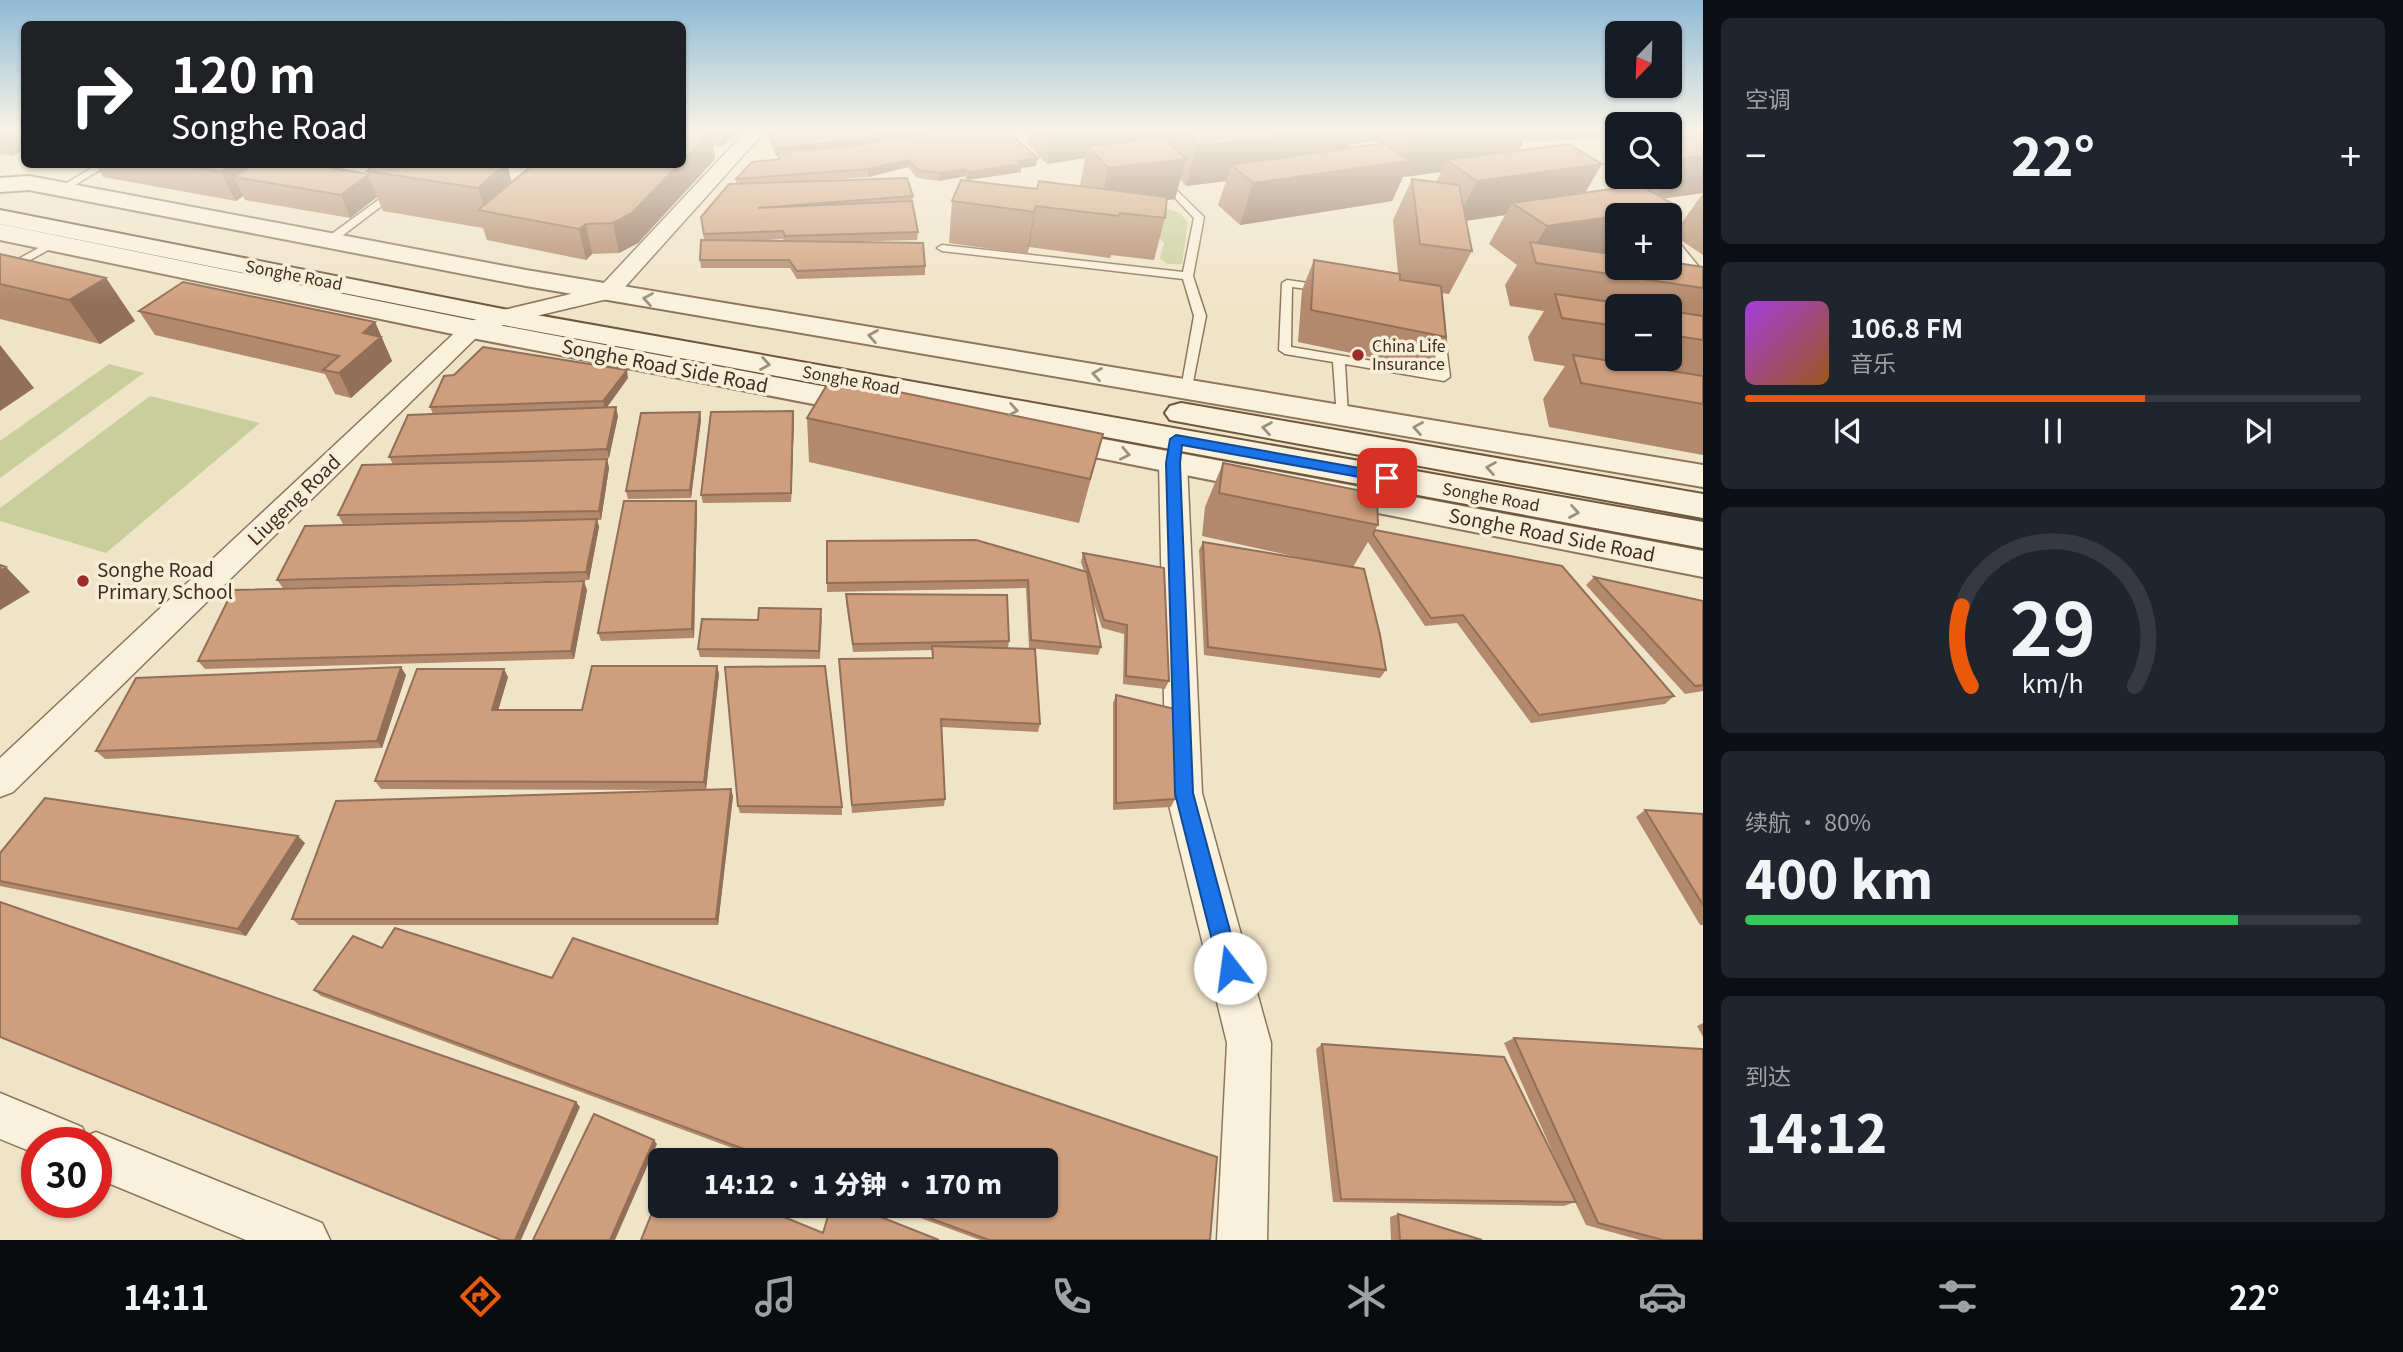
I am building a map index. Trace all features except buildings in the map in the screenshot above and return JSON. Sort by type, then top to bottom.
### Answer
[{"type":"street","name":"Songhe Road Side Road","points":[[50,187],[608,292],[979,390]]},
{"type":"street","points":[[608,292],[705,187]]},
{"type":"street","name":"Songhe Road","points":[[0,193],[979,390],[1180,426],[1703,506]]},
{"type":"street","name":"Songhe Road","points":[[0,217],[246,274],[503,317],[979,390]]},
{"type":"street","name":"Songhe Road Side Road","points":[[0,232],[246,274],[472,329],[979,390],[1180,426],[1703,564]]},
{"type":"street","points":[[1682,257],[1699,276]]},
{"type":"street","name":"Liugeng Road","points":[[0,781],[472,329],[503,317],[608,292]]},
{"type":"street","name":"Songhe Road Side Road","points":[[1180,426],[1342,415],[1703,475]]},
{"type":"street","points":[[1180,426],[1184,793],[1249,1043],[1242,1240]]},
{"type":"street","name":"Songhe Road","points":[[1180,426],[1703,535]]},
{"type":"street","points":[[0,1116],[27,1127]]},
{"type":"street","points":[[112,1162],[305,1240]]},
{"type":"lane","points":[[62,189],[66,187]]},
{"type":"lane","points":[[330,240],[395,187]]},
{"type":"lane","points":[[1170,187],[1199,217],[1188,275],[1200,316],[1180,426]]},
{"type":"lane","points":[[0,274],[53,243]]},
{"type":"lane","points":[[942,248],[1188,275]]},
{"type":"lane","points":[[1339,290],[1287,283],[1285,350],[1444,377],[1436,316]]},
{"type":"lane","points":[[1339,359],[1342,415]]},
{"type":"green space","points":[[1168,209],[1180,213],[1188,223],[1182,264],[1167,264],[1160,258],[1164,243],[1152,232],[1109,211]]},
{"type":"green space","points":[[109,364],[144,373],[0,478],[0,441]]},
{"type":"green space","points":[[150,396],[260,423],[106,553],[0,521],[0,508]]},
{"type":"place","name":"China Life Insurance","points":[[1358,355]]},
{"type":"place","name":"Songhe Road Primary School","points":[[83,581]]},
{"type":"route","points":[[1230,968],[1184,793],[1173,463],[1176,439],[1387,478]]}]
